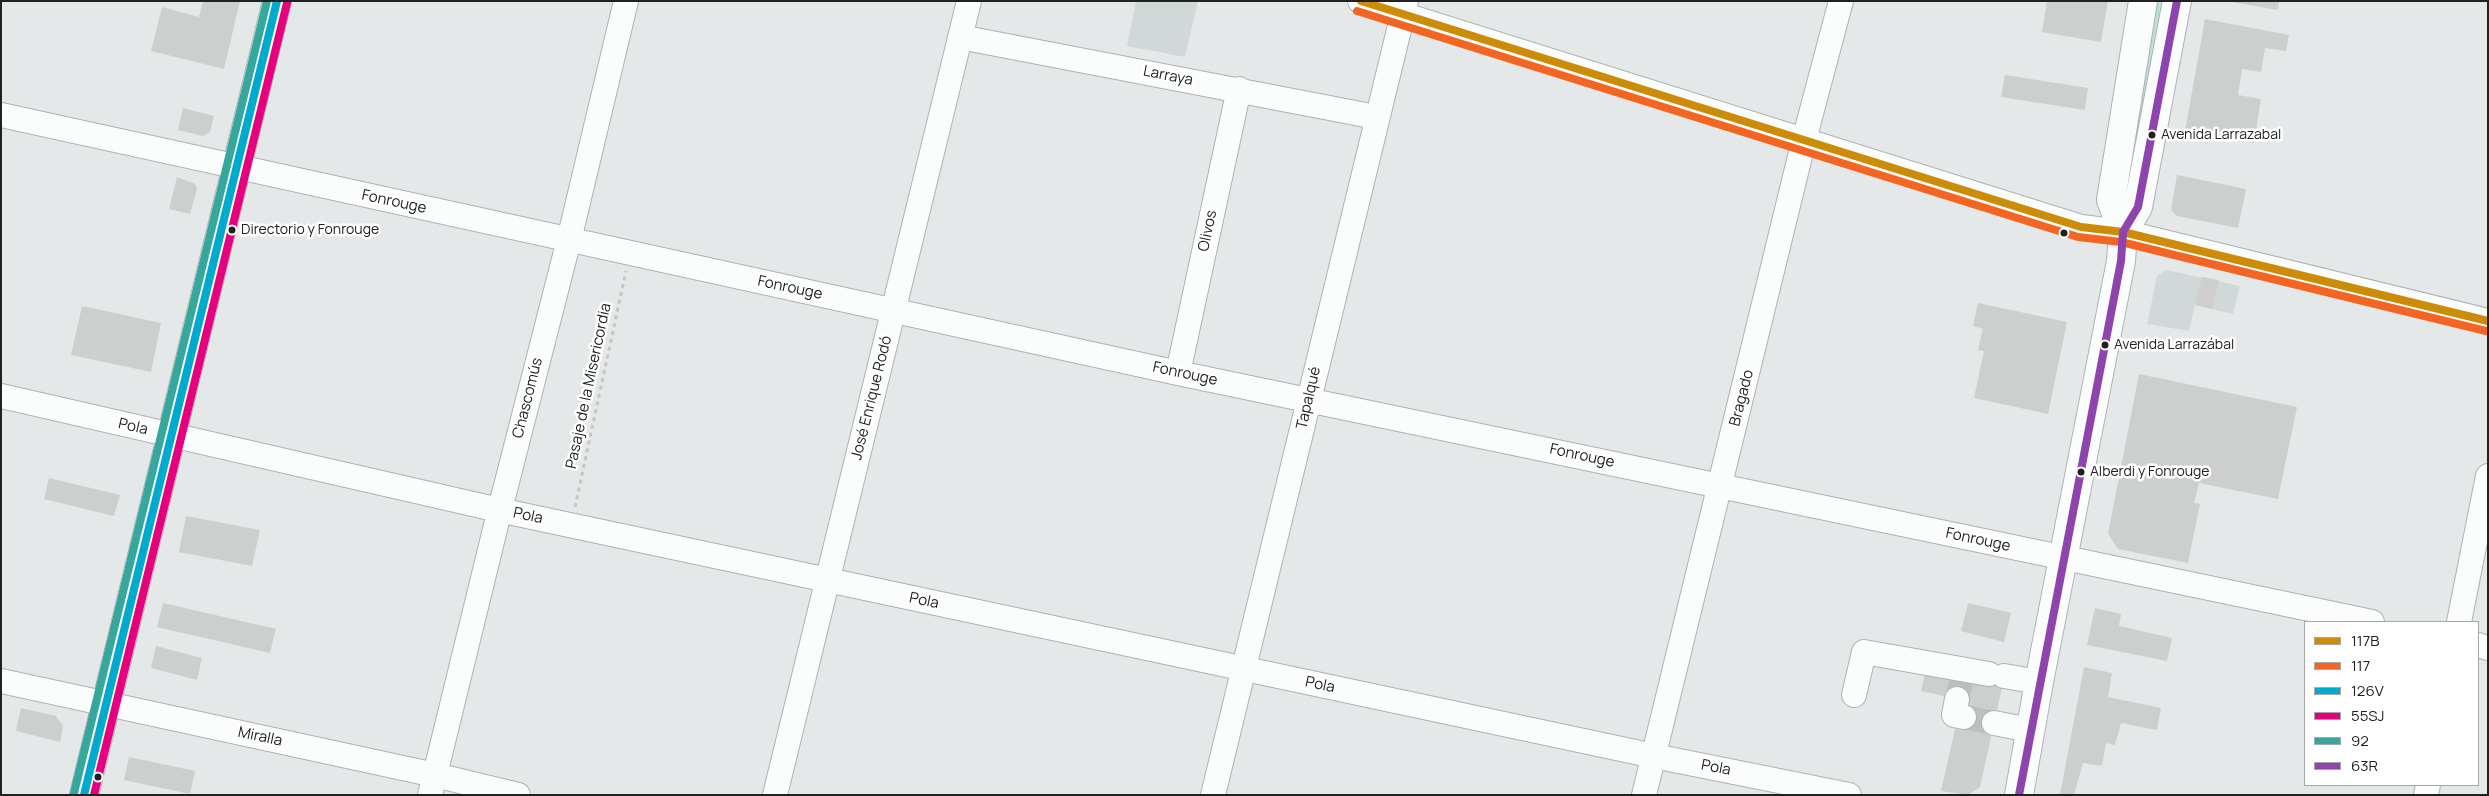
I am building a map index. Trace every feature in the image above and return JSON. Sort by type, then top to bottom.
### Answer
[{"type":"main road","points":[[84,795],[277,1]]},
{"type":"main road","points":[[2019,795],[2039,682],[2121,261],[2123,232],[2111,200],[2143,1]]},
{"type":"main road","points":[[2123,232],[2138,207],[2177,1]]},
{"type":"street","name":"Chascomús","points":[[432,785],[569,240],[626,1]]},
{"type":"street","name":"José Enrique Rodó","points":[[775,795],[969,1]]},
{"type":"street","points":[[1360,1],[1404,8],[1804,140],[2081,227],[2123,232],[2488,321]]},
{"type":"street","name":"Bragado","points":[[1644,795],[1804,140],[1841,1]]},
{"type":"street","name":"Tapalqué","points":[[1213,795],[1376,117],[1404,8]]},
{"type":"street","name":"Larraya","points":[[960,37],[1239,89],[1376,117]]},
{"type":"street","name":"Olivos","points":[[1178,373],[1239,89]]},
{"type":"street","name":"Fonrouge","points":[[1,115],[1178,373],[2367,621]]},
{"type":"street","name":"Pola","points":[[1,396],[500,510],[1654,756],[1849,795]]},
{"type":"street","points":[[2459,621],[2488,476]]},
{"type":"street","points":[[1854,695],[1864,652],[1961,691],[1997,675],[2039,682]]},
{"type":"street","name":"Miralla","points":[[1,681],[432,785],[518,795]]},
{"type":"street","points":[[1994,723],[2030,730]]},
{"type":"path","name":"Pasaje de la Misericordia","points":[[571,524],[630,253]]},
{"type":"shaded area","points":[[1136,1],[1198,1],[1185,57],[1127,46]]},
{"type":"shaded area","points":[[2156,1],[2162,1],[2129,195],[2122,194]]},
{"type":"shaded area","points":[[2166,270],[2240,286],[2233,314],[2195,305],[2189,331],[2147,324],[2157,276]]},
{"type":"building","points":[[203,1],[240,1],[224,69],[151,51],[162,7],[199,17]]},
{"type":"building","points":[[2047,1],[2108,1],[2101,42],[2042,32]]},
{"type":"building","points":[[2226,1],[2279,1],[2278,10]]},
{"type":"building","points":[[2205,19],[2289,35],[2286,51],[2265,48],[2261,72],[2242,69],[2238,95],[2261,99],[2254,143],[2185,131]]},
{"type":"building","points":[[2005,75],[2088,88],[2085,110],[2001,97]]},
{"type":"building","points":[[183,108],[214,116],[210,132],[203,136],[178,130]]},
{"type":"building","points":[[2177,175],[2246,189],[2238,228],[2177,216],[2171,210]]},
{"type":"building","points":[[177,177],[195,184],[197,189],[190,214],[169,209]]},
{"type":"building","points":[[2202,277],[2219,280],[2212,309],[2195,305]]},
{"type":"building","points":[[1978,303],[2067,322],[2048,414],[1974,398],[1984,351],[1978,350],[1983,329],[1973,326]]},
{"type":"building","points":[[82,306],[161,323],[151,372],[71,355]]},
{"type":"building","points":[[2139,374],[2297,407],[2278,499],[2199,483],[2194,503],[2200,504],[2188,563],[2118,549],[2108,534]]},
{"type":"building","points":[[49,478],[120,495],[114,516],[44,499]]},
{"type":"building","points":[[186,516],[260,530],[252,566],[179,552]]},
{"type":"building","points":[[163,603],[276,629],[270,653],[157,627]]},
{"type":"building","points":[[1968,603],[2011,613],[2004,642],[1961,631]]},
{"type":"building","points":[[2095,608],[2121,614],[2119,626],[2172,638],[2167,661],[2087,645]]},
{"type":"building","points":[[156,646],[202,658],[197,680],[151,668]]},
{"type":"building","points":[[2084,667],[2112,673],[2108,697],[2161,708],[2157,730],[2121,723],[2115,745],[2106,743],[2102,766],[2083,763],[2074,795],[2060,795]]},
{"type":"building","points":[[1926,669],[2006,669],[1980,787],[1968,795],[1941,791],[1955,729],[1961,730],[1967,701],[1921,691]]},
{"type":"building","points":[[21,708],[56,716],[63,726],[60,742],[16,731]]},
{"type":"building","points":[[129,757],[195,771],[190,794],[124,780]]},
{"type":"tunnel","points":[[1957,699],[1962,677]]},
{"type":"tunnel","points":[[1964,717],[1994,723]]},
{"type":"transit line","name":"92","points":[[74,793],[267,1]]},
{"type":"transit line","name":"126V","points":[[84,795],[277,1]]},
{"type":"transit line","name":"117B","points":[[1361,1],[2081,227],[2123,232],[2488,321]]},
{"type":"transit line","name":"63R","points":[[2019,795],[2121,261],[2123,232],[2138,207],[2177,1]]},
{"type":"transit line","name":"55SJ","points":[[94,795],[287,3]]},
{"type":"transit line","name":"117","points":[[1357,11],[2078,237],[2121,242],[2486,331]]},
{"type":"place","name":"Avenida Larrazabal","points":[[2152,135]]},
{"type":"place","name":"Directorio y Fonrouge","points":[[232,230]]},
{"type":"place","name":"Avenida Larrazábal","points":[[2105,345]]},
{"type":"place","name":"Alberdi y Fonrouge","points":[[2081,472]]}]
